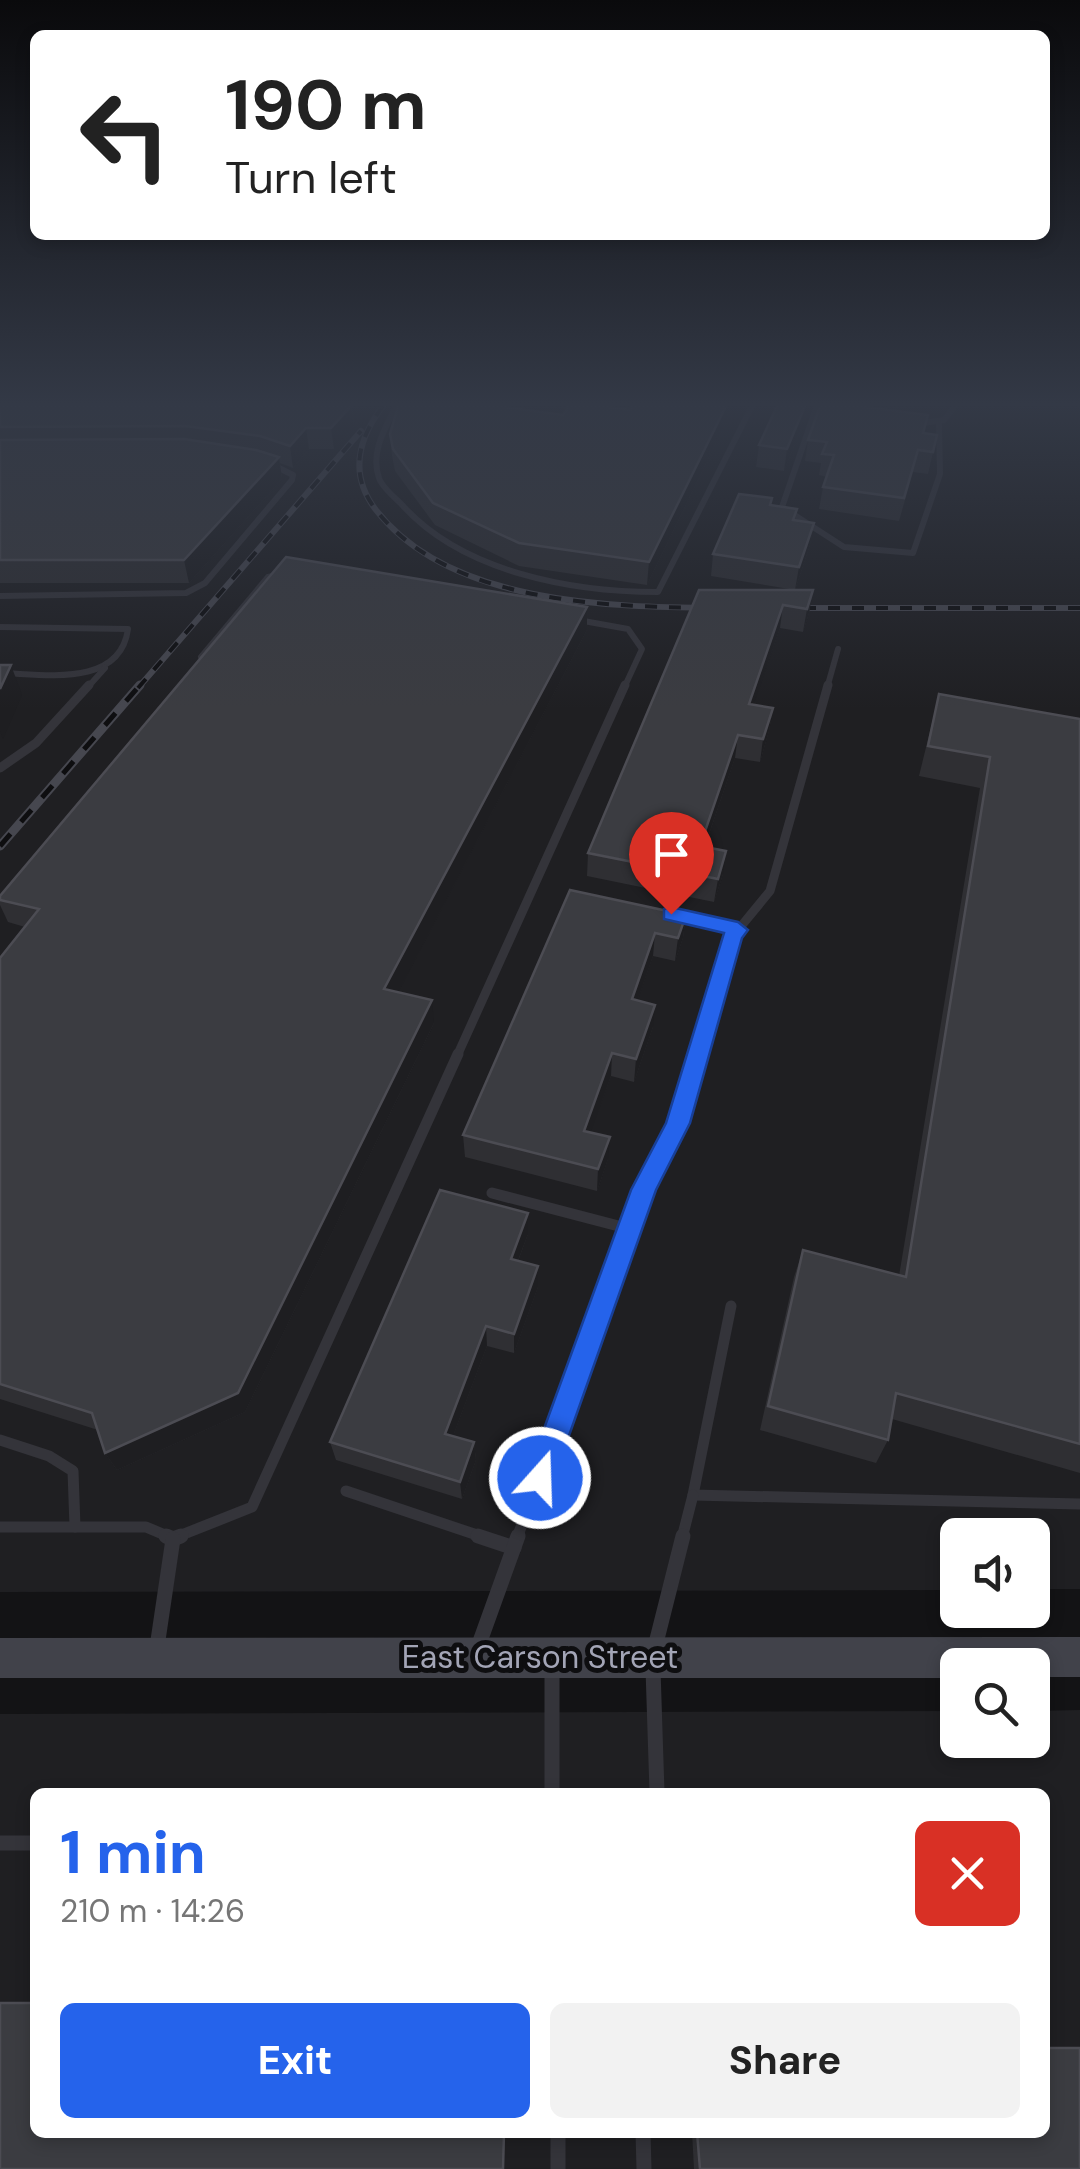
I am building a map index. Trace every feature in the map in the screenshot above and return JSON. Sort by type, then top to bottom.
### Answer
[{"type":"main road","name":"East Carson Street","points":[[0,1658],[1080,1657]]},
{"type":"lane","points":[[0,596],[171,595],[198,589],[272,507]]},
{"type":"lane","points":[[404,507],[428,533],[475,558],[529,575],[627,592],[658,592],[701,507]]},
{"type":"lane","points":[[782,507],[844,547],[913,553],[932,507]]},
{"type":"lane","points":[[192,669],[268,577],[290,572]]},
{"type":"lane","points":[[0,1527],[146,1527],[173,1540],[252,1507],[642,649],[628,630],[572,618]]},
{"type":"lane","points":[[0,627],[128,629],[121,658],[105,668],[36,744],[0,768]]},
{"type":"lane","points":[[474,1658],[644,1190],[678,1123],[733,936],[770,891],[838,649]]},
{"type":"lane","points":[[0,673],[105,668]]},
{"type":"lane","points":[[661,912],[738,930]]},
{"type":"lane","points":[[492,1193],[630,1229]]},
{"type":"lane","points":[[657,1788],[652,1657],[693,1495],[731,1306]]},
{"type":"lane","points":[[0,1440],[49,1456],[73,1471],[75,1527]]},
{"type":"lane","points":[[346,1490],[514,1548]]},
{"type":"lane","points":[[693,1495],[1080,1504]]},
{"type":"lane","points":[[156,1658],[173,1540]]},
{"type":"lane","points":[[552,1658],[552,1788]]},
{"type":"lane","points":[[0,1843],[30,1843]]},
{"type":"lane","points":[[558,2138],[558,2169]]},
{"type":"lane","points":[[642,2138],[644,2169]]},
{"type":"shaded area","points":[[0,507],[1080,507],[1080,1589],[1050,1589],[1050,1518],[940,1518],[940,1590],[0,1592]]},
{"type":"shaded area","points":[[1080,1710],[1080,2169],[0,2169],[0,1714],[940,1711],[940,1758],[1050,1758],[1050,1711]]},
{"type":"building","points":[[0,507],[233,507],[184,560],[0,560]]},
{"type":"building","points":[[442,507],[676,507],[649,562],[519,543]]},
{"type":"building","points":[[733,507],[797,509],[793,520],[814,523],[799,567],[713,554]]},
{"type":"building","points":[[286,557],[587,607],[384,989],[432,1000],[238,1393],[105,1453],[92,1413],[0,1384],[0,958],[39,909],[0,900],[0,896]]},
{"type":"building","points":[[699,590],[813,590],[807,609],[783,605],[749,704],[773,708],[763,739],[738,735],[700,846],[726,851],[718,879],[588,853]]},
{"type":"building","points":[[0,665],[11,665],[0,689]]},
{"type":"building","points":[[939,694],[1080,719],[1080,1444],[896,1393],[888,1440],[768,1406],[803,1250],[906,1277],[990,757],[928,746]]},
{"type":"building","points":[[570,890],[686,915],[678,938],[655,933],[632,999],[655,1005],[636,1059],[612,1053],[584,1131],[610,1137],[598,1169],[463,1135]]},
{"type":"building","points":[[440,1190],[528,1213],[511,1259],[538,1266],[514,1334],[486,1326],[445,1434],[474,1442],[460,1482],[330,1442]]},
{"type":"building","points":[[0,2003],[30,2003],[30,2138],[504,2138],[503,2169],[0,2169]]},
{"type":"building","points":[[1050,2048],[1080,2048],[1080,2169],[700,2169],[697,2138],[1050,2138]]},
{"type":"railway","points":[[138,688],[295,507]]},
{"type":"railway","points":[[374,507],[408,541],[446,565],[488,582],[582,602],[720,608]]},
{"type":"railway","points":[[780,608],[1080,608]]},
{"type":"railway","points":[[0,846],[140,685]]},
{"type":"route","points":[[540,1478],[644,1190],[678,1123],[738,930],[671,914]]}]
